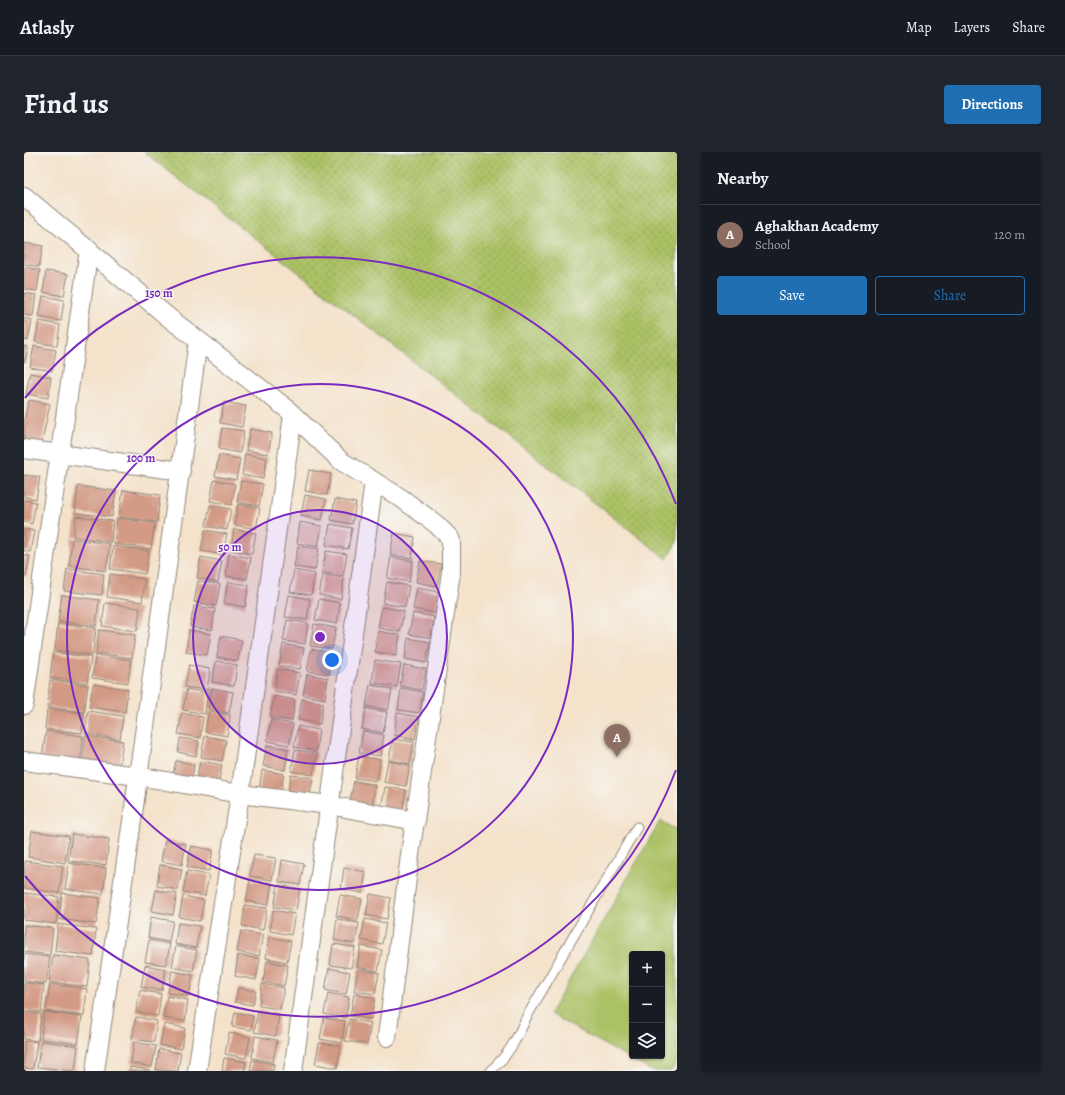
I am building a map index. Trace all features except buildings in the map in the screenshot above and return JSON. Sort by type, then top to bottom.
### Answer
[{"type":"street","points":[[24,196],[198,341],[293,415],[341,461],[420,510],[450,538],[452,548],[451,572],[410,855],[386,1037]]},
{"type":"street","points":[[24,705],[89,249]]},
{"type":"street","points":[[94,1071],[133,814],[198,341]]},
{"type":"street","points":[[197,1071],[237,810],[293,415]]},
{"type":"street","points":[[24,448],[181,471]]},
{"type":"street","points":[[293,1071],[374,481]]},
{"type":"street","points":[[24,761],[138,776],[237,810],[329,805],[415,828]]},
{"type":"lane","points":[[490,1071],[502,1062],[515,1043],[526,1018],[637,827]]},
{"type":"green space","points":[[144,152],[677,152],[677,542],[667,559]]},
{"type":"green space","points":[[660,821],[677,830],[677,1060],[671,1071],[652,1071],[631,1059],[665,1059],[665,951],[629,951],[629,1058],[550,1014]]},
{"type":"place","name":"Aghakhan Academy","points":[[617,757]]}]
